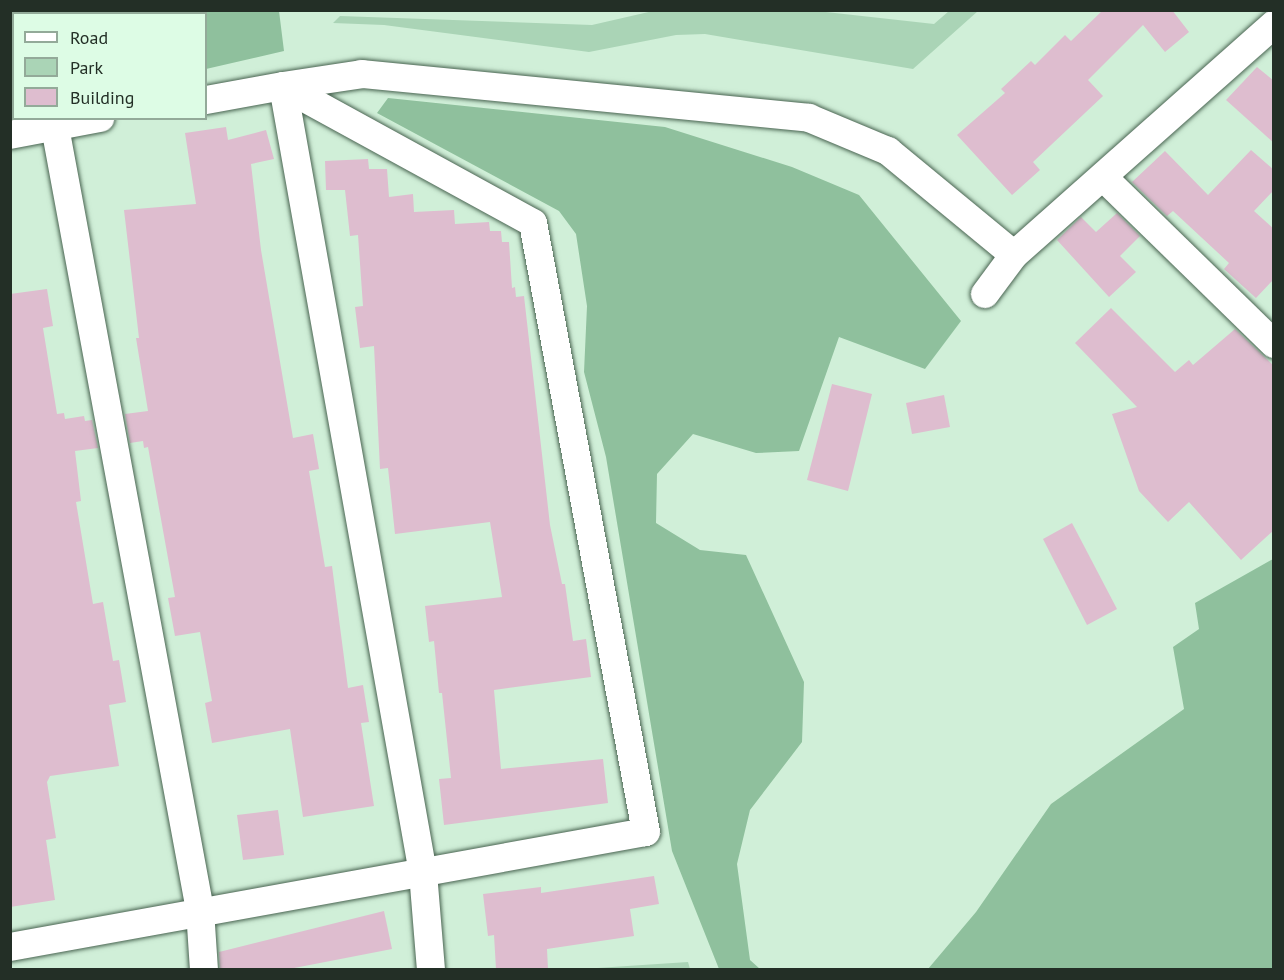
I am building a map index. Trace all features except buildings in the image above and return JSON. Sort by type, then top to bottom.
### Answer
[{"type":"street","points":[[985,294],[1014,255],[1269,36]]},
{"type":"street","points":[[207,100],[362,74],[809,118],[888,151],[1014,255]]},
{"type":"street","points":[[10,947],[200,910],[423,873],[646,832],[533,223],[283,86]]},
{"type":"street","points":[[283,86],[423,873],[431,969]]},
{"type":"street","points":[[10,135],[90,120]]},
{"type":"street","points":[[55,127],[200,910],[204,969]]},
{"type":"street","points":[[1103,177],[1274,344]]},
{"type":"green space","points":[[22,11],[279,11],[284,51],[207,69],[207,12]]},
{"type":"green space","points":[[653,11],[817,11],[934,24],[949,11],[978,11],[913,69],[705,34],[676,35],[589,52],[384,25],[333,23],[340,16],[592,25]]},
{"type":"green space","points":[[388,98],[665,127],[792,167],[859,195],[961,321],[925,369],[839,337],[799,451],[756,453],[693,434],[657,474],[656,523],[700,550],[746,555],[804,682],[802,742],[750,810],[737,864],[750,960],[760,969],[719,969],[672,851],[606,457],[584,372],[587,306],[576,234],[559,211],[377,113]]},
{"type":"green space","points":[[1273,559],[1273,969],[928,969],[976,912],[1051,804],[1184,709],[1173,647],[1199,629],[1195,603]]},
{"type":"green space","points":[[688,962],[690,969],[582,969]]}]
